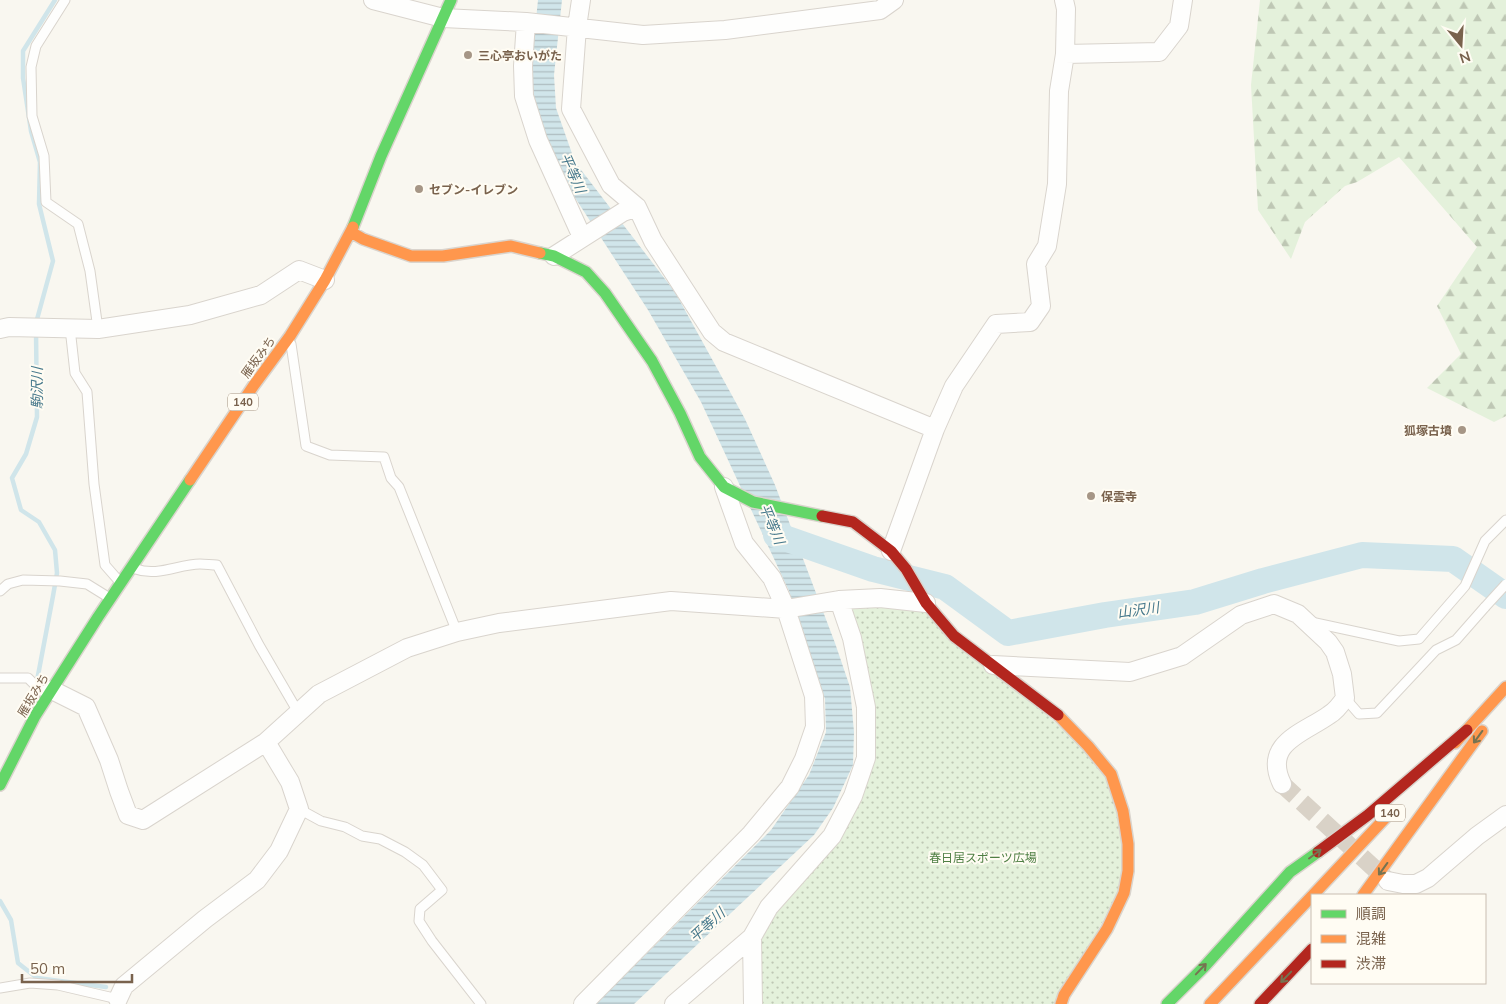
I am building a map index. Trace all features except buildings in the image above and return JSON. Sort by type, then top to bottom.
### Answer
[{"type":"main road","name":"雁坂みち","points":[[0,785],[46,690],[111,598],[254,384],[290,336],[325,280],[351,232],[378,165],[452,0]]},
{"type":"main road","points":[[351,232],[363,239],[411,256],[443,256],[511,246],[554,256],[586,272],[610,300],[652,361],[680,413],[700,458],[724,487],[753,502],[853,522],[890,550],[906,569],[923,599],[954,636],[1057,714],[1088,746],[1110,774],[1123,811],[1128,844],[1128,871],[1124,893],[1107,929],[1064,995],[1061,1004]]},
{"type":"main road","name":"140","points":[[1314,894],[1506,687]]},
{"type":"main road","points":[[1364,894],[1506,697]]},
{"type":"main road","points":[[1167,1004],[1204,967],[1290,872],[1368,815],[1467,730]]},
{"type":"main road","name":"140","points":[[1210,1004],[1311,897]]},
{"type":"main road","points":[[1260,1004],[1311,950]]},
{"type":"street","points":[[373,0],[443,18],[526,22],[643,35],[726,30],[880,10],[894,0]]},
{"type":"street","points":[[582,0],[577,27],[570,109],[611,185],[653,241],[712,332],[724,342],[935,429]]},
{"type":"street","points":[[890,550],[935,429],[954,386],[996,324],[1030,322],[1041,306],[1036,264],[1047,246],[1057,184],[1059,91],[1065,54],[1066,9],[1064,0]]},
{"type":"street","points":[[1065,54],[1159,52],[1179,26],[1183,0]]},
{"type":"street","points":[[526,22],[522,66],[524,96],[538,140],[586,236]]},
{"type":"street","points":[[554,256],[630,210]]},
{"type":"street","points":[[0,329],[26,327],[98,330],[190,315],[261,295],[299,270],[325,280]]},
{"type":"street","points":[[583,1004],[751,834],[790,787],[804,759],[814,727],[814,696],[786,609],[772,578],[744,543],[724,487]]},
{"type":"street","points":[[46,690],[86,707],[109,760],[128,815],[143,820],[266,742],[319,694],[398,652],[457,632],[499,623],[671,602],[786,609],[839,600],[880,598],[923,599]]},
{"type":"street","points":[[674,1004],[752,937],[769,907],[832,836],[853,796],[866,758],[866,707],[852,638],[839,600]]},
{"type":"street","points":[[993,665],[1130,672],[1182,656],[1240,615],[1274,604],[1298,614],[1328,642],[1335,652],[1342,674],[1345,698],[1331,714],[1298,733],[1284,746],[1278,758],[1276,773],[1282,784]]},
{"type":"street","points":[[117,1002],[124,986],[205,919],[257,880],[279,851],[299,809],[290,782],[266,742]]},
{"type":"street","points":[[1388,881],[1416,884],[1428,878],[1477,836],[1506,815]]},
{"type":"street","points":[[752,937],[753,1004]]},
{"type":"lane","points":[[65,0],[36,46],[31,67],[32,116],[44,156],[46,202],[78,224],[90,271],[98,330]]},
{"type":"lane","points":[[70,328],[75,373],[88,392],[94,484],[106,565],[120,583]]},
{"type":"lane","points":[[290,336],[306,446],[330,455],[384,458],[391,478],[399,486],[457,632]]},
{"type":"lane","points":[[1306,621],[1399,641],[1419,639],[1465,586],[1485,541],[1506,520]]},
{"type":"lane","points":[[131,567],[141,571],[162,570],[199,564],[217,565],[250,629],[298,712]]},
{"type":"lane","points":[[0,591],[8,584],[23,580],[55,581],[86,584],[111,598]]},
{"type":"lane","points":[[1345,698],[1359,714],[1377,713],[1436,650],[1456,640],[1506,584]]},
{"type":"lane","points":[[0,678],[28,678],[46,690]]},
{"type":"lane","points":[[299,809],[321,821],[346,827],[362,836],[380,839],[423,865],[442,890],[420,909],[419,921],[432,941],[481,1004]]},
{"type":"lane","points":[[0,988],[30,983],[58,985],[117,1002]]},
{"type":"green space","points":[[1260,0],[1506,0],[1506,416],[1494,422],[1427,388],[1461,354],[1437,306],[1477,247],[1399,157],[1357,182],[1345,186],[1305,222],[1291,259],[1258,210],[1251,85]]},
{"type":"green space","name":"春日居スポーツ広場","points":[[839,600],[926,603],[1111,774],[1128,871],[1061,1004],[753,1004],[752,937],[832,836],[866,758]]},
{"type":"water","name":"平等川","points":[[538,0],[562,0],[554,75],[556,108],[575,162],[675,292],[745,419],[775,485],[850,687],[854,732],[853,765],[833,808],[814,835],[634,1004],[596,1004],[771,830],[809,775],[826,732],[825,699],[789,591],[701,402],[648,310],[555,167],[537,117],[530,77]]},
{"type":"waterway","name":"駒沢川","points":[[36,323],[53,261],[39,204],[40,162],[31,131],[23,78],[23,51],[55,0]]},
{"type":"waterway","name":"駒沢川","points":[[36,331],[37,417],[26,454],[12,478],[21,510],[39,522],[55,550],[57,573],[36,686]]},
{"type":"waterway","name":"山沢川","points":[[776,535],[873,569],[945,587],[1008,633],[1105,615],[1195,602],[1263,581],[1362,555],[1453,559],[1506,596]]},
{"type":"waterway","name":"駒沢川","points":[[0,901],[11,920],[18,963],[37,978],[106,987]]},
{"type":"tunnel","points":[[1282,784],[1387,880]]},
{"type":"traffic: fast","points":[[353,227],[381,156],[451,0]]},
{"type":"traffic: fast","points":[[540,253],[554,256],[586,272],[605,293],[652,361],[680,413],[700,457],[724,487],[753,502],[822,516]]},
{"type":"traffic: fast","points":[[0,785],[35,716],[98,617],[190,480]]},
{"type":"traffic: fast","points":[[1167,1004],[1204,967],[1290,872],[1318,852]]},
{"type":"traffic: slow","points":[[190,480],[254,385],[290,336],[325,280],[353,227]]},
{"type":"traffic: slow","points":[[351,232],[363,239],[411,256],[443,256],[511,246],[540,253]]},
{"type":"traffic: slow","points":[[1455,743],[1506,687]]},
{"type":"traffic: slow","points":[[1058,715],[1088,746],[1111,774],[1123,811],[1128,844],[1128,871],[1124,893],[1107,929],[1064,995],[1061,1004]]},
{"type":"traffic: slow","points":[[1364,894],[1482,731]]},
{"type":"traffic: slow","points":[[1314,894],[1388,815]]},
{"type":"traffic: slow","points":[[1210,1004],[1311,897]]},
{"type":"traffic: jam","points":[[822,516],[853,522],[891,551],[906,569],[926,603],[954,636],[1058,715]]},
{"type":"traffic: jam","points":[[1318,852],[1368,815],[1467,730]]},
{"type":"traffic: jam","points":[[1260,1004],[1311,950]]},
{"type":"place","name":"三心亭おいがた","points":[[468,55]]},
{"type":"place","name":"セブン-イレブン","points":[[419,189]]},
{"type":"place","name":"狐塚古墳","points":[[1462,430]]},
{"type":"place","name":"保雲寺","points":[[1091,496]]}]
